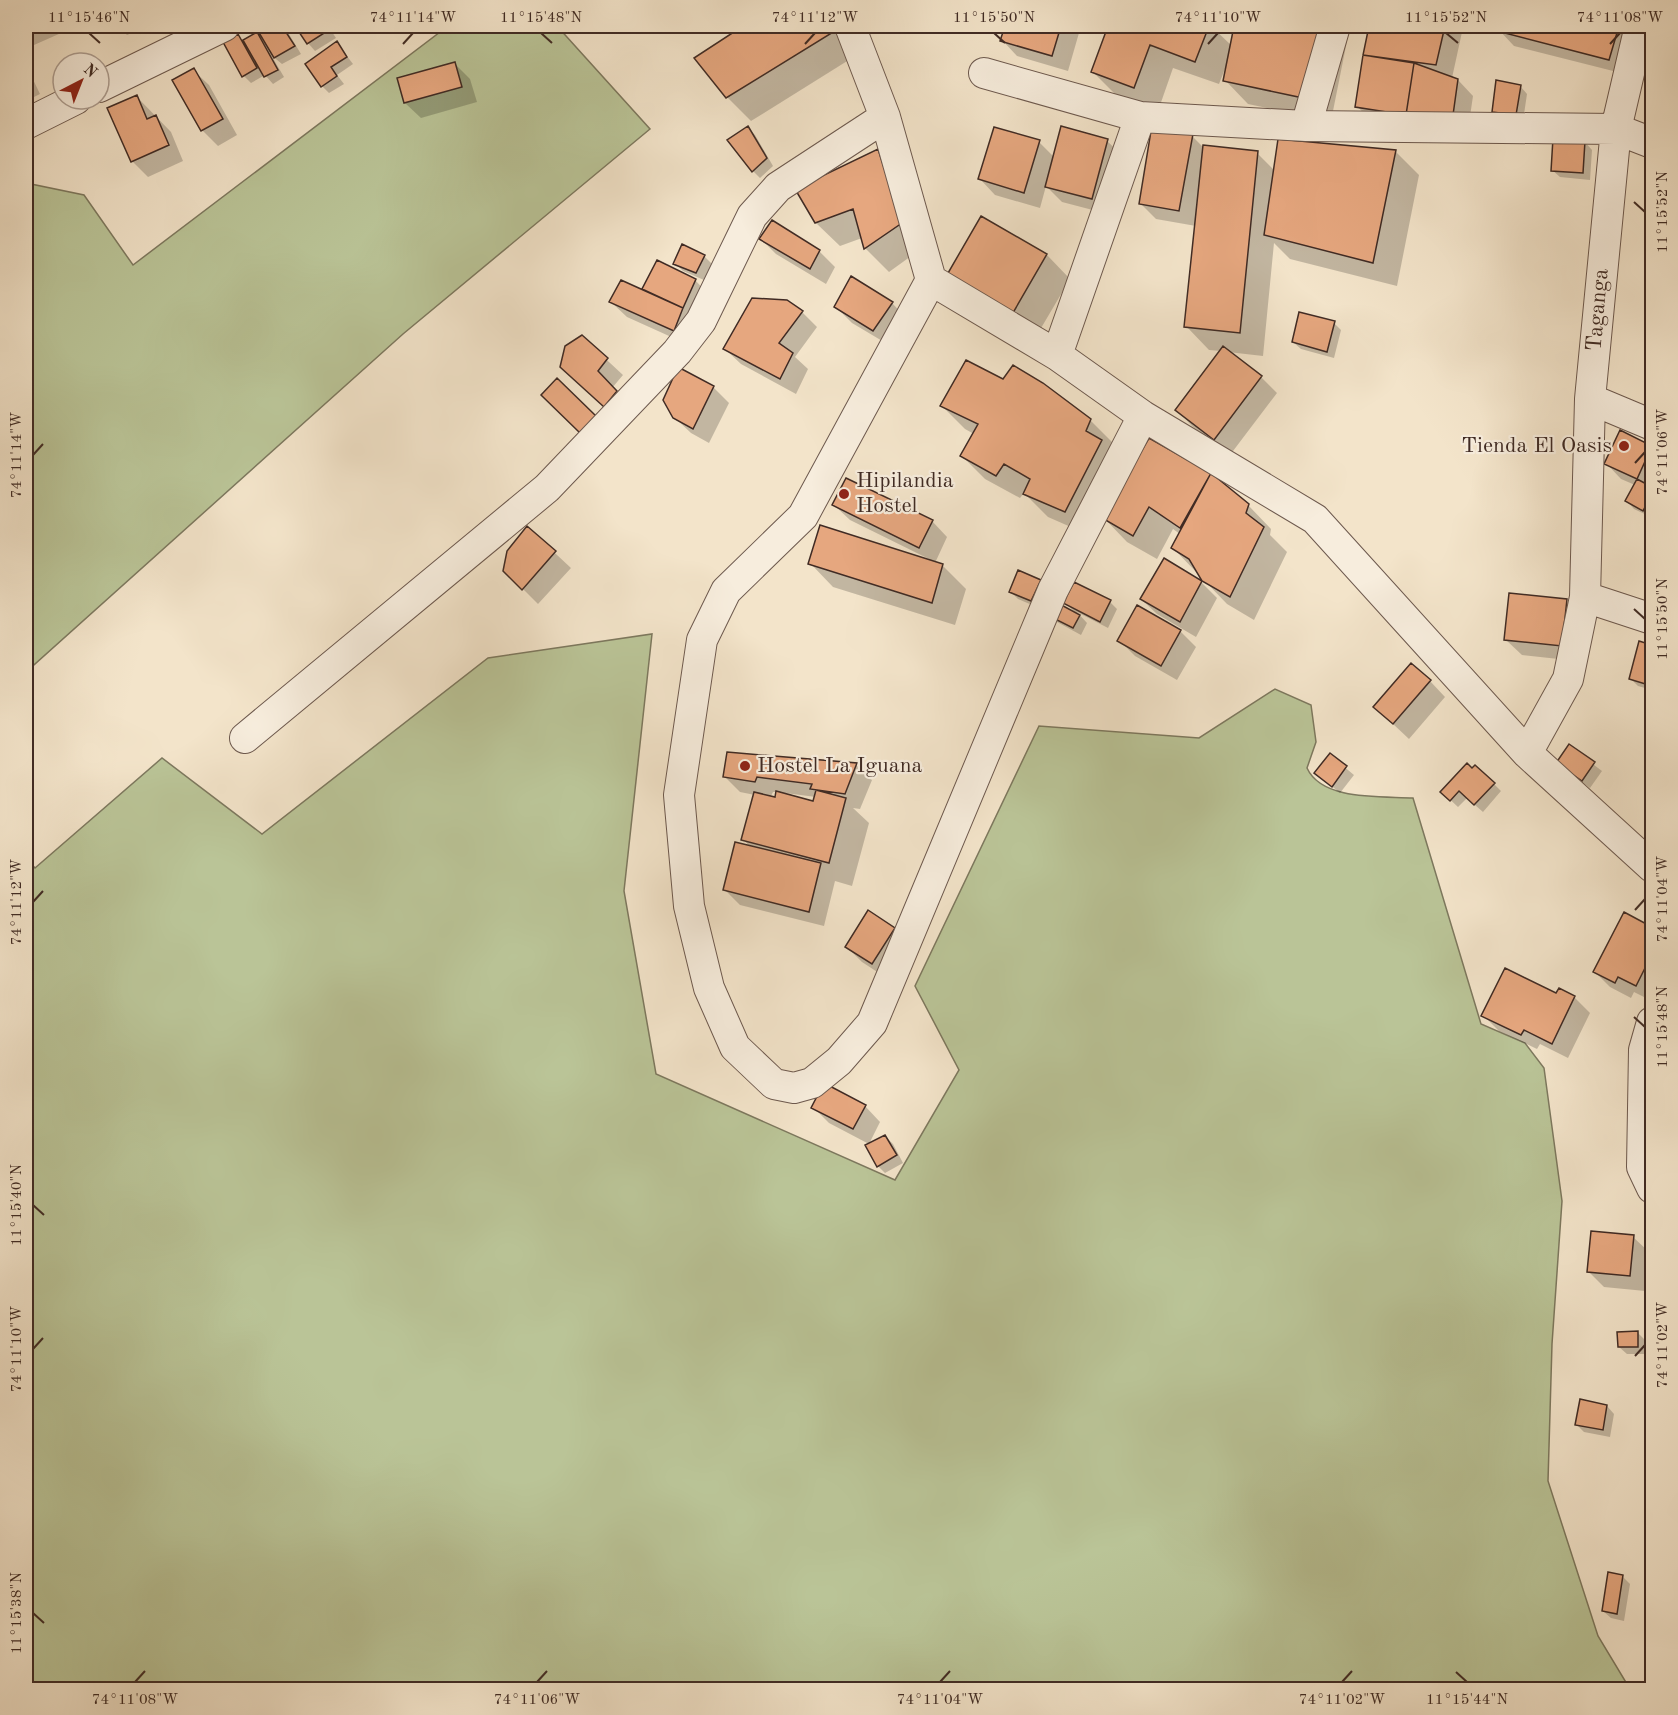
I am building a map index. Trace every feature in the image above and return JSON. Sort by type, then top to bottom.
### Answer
[{"type":"street","points":[[111,81],[224,26]]},
{"type":"street","points":[[850,26],[885,117],[931,280],[1057,355],[1143,416],[1315,519],[1527,753],[1653,867]]},
{"type":"street","points":[[1306,126],[1335,26]]},
{"type":"street","name":"Taganga","points":[[1527,753],[1568,679],[1585,597],[1590,399],[1616,129],[1640,26]]},
{"type":"street","points":[[984,73],[1140,117],[1306,126],[1616,129],[1653,143]]},
{"type":"street","points":[[26,124],[52,111]]},
{"type":"street","points":[[245,738],[547,488],[677,352],[700,321],[752,216],[777,187],[885,117]]},
{"type":"street","points":[[1057,355],[1140,117]]},
{"type":"street","points":[[931,280],[803,516],[726,591],[702,640],[679,795],[689,906],[709,988],[735,1047],[774,1084],[794,1088],[812,1083],[839,1061],[872,1023],[1053,590],[1143,416]]},
{"type":"street","points":[[1590,399],[1653,425]]},
{"type":"street","points":[[1585,597],[1653,620]]},
{"type":"street","points":[[1653,1022],[1644,1050],[1642,1167],[1653,1188]]},
{"type":"green space","points":[[448,26],[557,26],[650,129],[403,334],[26,672],[26,183],[84,195],[133,265]]},
{"type":"green space","points":[[652,634],[624,891],[656,1074],[895,1180],[959,1070],[915,986],[1039,726],[1199,738],[1275,689],[1311,705],[1316,742],[1307,768],[1315,779],[1325,786],[1354,795],[1413,798],[1481,1024],[1525,1043],[1544,1068],[1562,1201],[1552,1344],[1548,1481],[1598,1636],[1630,1689],[26,1689],[26,858],[35,868],[162,758],[262,834],[488,658]]},
{"type":"building","points":[[255,26],[282,26],[295,46],[274,58]]},
{"type":"building","points":[[295,26],[327,26],[329,30],[307,44]]},
{"type":"building","points":[[743,26],[843,26],[726,98],[694,58]]},
{"type":"building","points":[[1005,26],[1061,26],[1052,56],[1000,41]]},
{"type":"building","points":[[1108,26],[1209,26],[1195,62],[1150,45],[1134,88],[1091,72]]},
{"type":"building","points":[[1234,26],[1323,26],[1308,99],[1223,81]]},
{"type":"building","points":[[1369,26],[1445,26],[1436,65],[1363,55]]},
{"type":"building","points":[[1498,26],[1619,26],[1609,60],[1497,31]]},
{"type":"building","points":[[257,32],[278,70],[264,77],[243,40]]},
{"type":"building","points":[[238,34],[257,68],[242,77],[223,42]]},
{"type":"building","points":[[337,41],[347,57],[331,67],[337,76],[321,87],[305,64]]},
{"type":"building","points":[[1363,55],[1414,63],[1406,115],[1355,107]]},
{"type":"building","points":[[455,62],[462,87],[404,103],[397,78]]},
{"type":"building","points":[[1414,63],[1458,79],[1453,115],[1406,115]]},
{"type":"building","points":[[194,68],[223,119],[201,131],[172,80]]},
{"type":"building","points":[[1496,80],[1521,85],[1516,115],[1492,112]]},
{"type":"building","points":[[137,95],[147,119],[156,115],[169,145],[131,162],[108,111],[111,111],[111,106]]},
{"type":"building","points":[[748,126],[767,158],[752,172],[727,140]]},
{"type":"building","points":[[1061,126],[1108,139],[1092,199],[1045,187]]},
{"type":"building","points":[[994,127],[1040,140],[1024,193],[978,179]]},
{"type":"building","points":[[1151,131],[1193,134],[1179,211],[1139,204]]},
{"type":"building","points":[[1553,138],[1585,141],[1583,173],[1551,171]]},
{"type":"building","points":[[1278,139],[1396,150],[1373,263],[1264,235]]},
{"type":"building","points":[[1203,145],[1258,151],[1240,333],[1184,327]]},
{"type":"building","points":[[878,149],[902,223],[864,249],[853,209],[815,223],[795,189]]},
{"type":"building","points":[[981,216],[1047,254],[1010,318],[944,280]]},
{"type":"building","points":[[772,220],[820,250],[810,269],[759,239]]},
{"type":"building","points":[[682,244],[705,255],[696,273],[673,264]]},
{"type":"building","points":[[657,260],[696,279],[683,308],[642,289]]},
{"type":"building","points":[[851,276],[893,302],[873,331],[834,307]]},
{"type":"building","points":[[621,280],[683,308],[674,331],[609,302]]},
{"type":"building","points":[[752,298],[787,300],[803,311],[779,343],[793,353],[780,379],[723,349]]},
{"type":"building","points":[[1299,312],[1335,321],[1327,352],[1292,342]]},
{"type":"building","points":[[582,335],[608,358],[598,371],[617,391],[604,407],[560,367],[565,346]]},
{"type":"building","points":[[1223,346],[1262,376],[1214,440],[1175,410]]},
{"type":"building","points":[[966,360],[1003,379],[1013,365],[1043,383],[1091,419],[1086,431],[1102,440],[1065,512],[1023,494],[1030,479],[1004,464],[996,476],[960,456],[978,424],[940,406]]},
{"type":"building","points":[[678,367],[714,386],[693,429],[673,418],[663,400]]},
{"type":"building","points":[[557,378],[596,416],[580,433],[541,395]]},
{"type":"building","points":[[1620,430],[1652,446],[1637,479],[1604,464]]},
{"type":"building","points":[[1149,438],[1211,473],[1180,528],[1149,507],[1133,536],[1102,518]]},
{"type":"building","points":[[1211,473],[1249,504],[1246,513],[1264,527],[1230,597],[1202,581],[1189,559],[1171,548]]},
{"type":"building","points":[[846,478],[933,520],[919,548],[832,505]]},
{"type":"building","points":[[1637,479],[1652,487],[1652,493],[1643,511],[1625,501]]},
{"type":"building","points":[[820,525],[943,564],[932,603],[808,564]]},
{"type":"building","points":[[527,526],[556,551],[522,590],[503,571],[507,551]]},
{"type":"building","points":[[1164,558],[1202,581],[1180,622],[1140,599]]},
{"type":"building","points":[[1018,570],[1041,580],[1031,601],[1009,592]]},
{"type":"building","points":[[1074,582],[1111,600],[1100,622],[1063,603]]},
{"type":"building","points":[[1509,593],[1567,599],[1562,646],[1504,640]]},
{"type":"building","points":[[1054,601],[1080,615],[1073,628],[1047,615]]},
{"type":"building","points":[[1137,605],[1181,630],[1161,666],[1117,641]]},
{"type":"building","points":[[1639,641],[1652,645],[1652,686],[1629,679]]},
{"type":"building","points":[[1411,663],[1431,680],[1393,724],[1373,707]]},
{"type":"building","points":[[1569,744],[1595,762],[1582,781],[1556,763]]},
{"type":"building","points":[[727,752],[857,763],[845,794],[810,789],[812,784],[757,777],[755,782],[723,777]]},
{"type":"building","points":[[1330,753],[1347,766],[1332,787],[1314,773]]},
{"type":"building","points":[[1467,763],[1472,768],[1475,765],[1495,783],[1474,805],[1459,791],[1450,801],[1440,792]]},
{"type":"building","points":[[816,790],[846,798],[829,863],[741,840],[754,792],[775,797],[776,791],[813,801]]},
{"type":"building","points":[[735,842],[821,863],[809,912],[723,890]]},
{"type":"building","points":[[868,910],[895,928],[872,964],[845,947]]},
{"type":"building","points":[[1624,912],[1652,927],[1652,954],[1636,986],[1618,977],[1615,983],[1593,972]]},
{"type":"building","points":[[1505,968],[1556,993],[1559,988],[1575,996],[1552,1044],[1524,1030],[1521,1035],[1481,1016]]},
{"type":"building","points":[[824,1083],[866,1105],[853,1129],[811,1108]]},
{"type":"building","points":[[885,1135],[897,1155],[877,1167],[865,1145]]},
{"type":"building","points":[[1591,1231],[1634,1235],[1630,1276],[1587,1272]]},
{"type":"building","points":[[1638,1331],[1638,1347],[1618,1347],[1617,1332]]},
{"type":"building","points":[[1580,1399],[1607,1405],[1603,1430],[1575,1425]]},
{"type":"building","points":[[1608,1572],[1623,1575],[1617,1614],[1602,1611]]},
{"type":"place","name":"Tienda El Oasis","points":[[1624,446]]},
{"type":"place","name":"Hipilandia Hostel","points":[[844,494]]},
{"type":"place","name":"Hostel La Iguana","points":[[745,766]]}]
